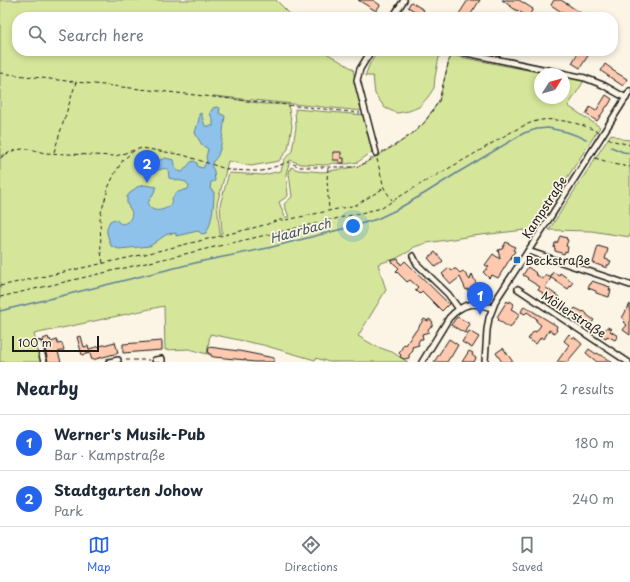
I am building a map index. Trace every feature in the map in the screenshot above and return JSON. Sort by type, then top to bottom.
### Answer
[{"type":"street","points":[[396,12],[404,0]]},
{"type":"street","points":[[368,56],[360,68],[357,80],[376,154]]},
{"type":"street","points":[[481,56],[585,78],[603,85],[626,98]]},
{"type":"street","name":"Kampstraße","points":[[485,362],[486,330],[492,308],[496,300],[630,91]]},
{"type":"street","points":[[528,251],[630,284]]},
{"type":"street","points":[[413,256],[417,264],[448,294],[458,309]]},
{"type":"street","name":"Möllerstraße","points":[[518,289],[629,361]]},
{"type":"street","points":[[422,362],[449,318],[458,309],[468,305],[477,304],[492,308]]},
{"type":"street","points":[[39,344],[44,362]]},
{"type":"street","points":[[155,360],[162,359],[162,362]]},
{"type":"street","points":[[109,362],[118,360]]},
{"type":"path","points":[[0,158],[7,153],[21,149],[35,150],[44,153],[54,152],[116,156],[142,148],[183,155],[229,170],[262,171],[289,162],[300,167],[360,166],[376,154],[399,143],[424,123],[439,101],[451,56]]},
{"type":"path","points":[[0,73],[365,113]]},
{"type":"path","points":[[54,152],[76,82]]},
{"type":"path","points":[[0,297],[382,208],[509,134],[526,125],[541,120],[558,120],[574,123],[596,130],[614,141],[630,144]]},
{"type":"path","points":[[103,263],[101,252],[100,216],[114,173],[124,160],[135,150]]},
{"type":"path","points":[[376,154],[384,188],[393,201]]},
{"type":"path","points":[[588,156],[630,167]]},
{"type":"path","points":[[328,167],[327,180],[329,211]]},
{"type":"path","points":[[0,286],[249,229],[278,220],[286,220],[329,211],[356,204],[384,188]]},
{"type":"path","points":[[126,360],[155,360]]},
{"type":"green space","points":[[0,0],[276,0],[288,12],[12,12],[12,56],[331,56],[353,69],[363,111],[213,96],[264,104],[288,104],[292,126],[288,149],[279,161],[251,166],[228,161],[217,204],[220,234],[222,233],[220,205],[229,173],[263,175],[281,171],[284,160],[292,151],[296,127],[295,109],[364,115],[372,152],[358,162],[347,164],[301,164],[290,160],[286,174],[288,196],[279,202],[285,217],[289,217],[284,204],[292,197],[289,173],[291,167],[298,170],[323,172],[360,166],[399,143],[424,123],[439,101],[450,56],[534,71],[534,104],[569,104],[568,106],[600,127],[534,229],[427,243],[414,247],[397,258],[378,264],[386,290],[358,336],[375,346],[392,352],[408,362],[329,362],[316,358],[315,360],[263,345],[210,334],[207,354],[189,349],[165,350],[164,306],[34,334],[41,362],[0,362],[0,158],[5,154],[0,156]]},
{"type":"green space","points":[[375,56],[439,56],[434,88],[428,97],[419,107],[409,111],[397,113],[385,108],[375,94],[373,76],[365,76],[370,63]]},
{"type":"green space","points":[[570,78],[584,81],[570,103]]},
{"type":"green space","points":[[611,134],[622,139],[630,140],[630,237],[591,231],[549,230]]},
{"type":"water","points":[[213,108],[220,108],[219,113],[225,116],[218,156],[211,165],[214,171],[215,181],[211,182],[210,189],[214,192],[214,202],[211,219],[206,233],[202,234],[198,231],[176,236],[176,233],[167,234],[150,246],[119,249],[111,246],[107,234],[108,225],[110,221],[115,219],[121,224],[124,224],[130,220],[132,213],[127,204],[127,197],[137,187],[144,185],[157,187],[148,203],[149,207],[154,210],[162,210],[170,206],[175,194],[188,189],[189,186],[186,182],[169,178],[168,169],[142,169],[137,168],[137,163],[143,160],[158,161],[165,158],[174,160],[176,170],[182,172],[191,162],[194,161],[197,163],[198,167],[203,168],[207,161],[206,157],[208,149],[202,145],[195,133],[199,114],[201,113],[205,126],[213,126],[213,120],[210,113]]},
{"type":"building","points":[[358,0],[373,0],[380,5],[376,11]]},
{"type":"building","points":[[468,0],[480,0],[472,12],[460,12]]},
{"type":"building","points":[[502,0],[519,0],[533,9],[531,12],[517,11]]},
{"type":"building","points":[[554,0],[561,0],[579,12],[562,12],[551,5]]},
{"type":"building","points":[[411,2],[424,10],[423,12],[416,12],[408,7]]},
{"type":"building","points":[[576,56],[588,56],[580,68],[572,63]]},
{"type":"building","points":[[605,64],[627,79],[623,86],[601,71]]},
{"type":"building","points":[[606,95],[612,99],[597,121],[586,114],[590,107],[596,111]]},
{"type":"building","points":[[333,152],[341,152],[341,158],[344,158],[344,163],[339,163],[339,160],[333,160]]},
{"type":"building","points":[[560,236],[567,238],[566,239],[568,240],[566,246],[568,247],[567,252],[565,251],[564,254],[555,251],[554,248],[555,243],[557,243]]},
{"type":"building","points":[[506,242],[515,247],[513,250],[515,251],[498,278],[492,275],[489,278],[483,272],[489,267],[485,265],[493,254],[500,259],[498,250],[502,249]]},
{"type":"building","points":[[598,246],[608,249],[605,259],[611,261],[609,265],[607,265],[607,268],[593,263]]},
{"type":"building","points":[[435,252],[443,261],[436,267],[428,258]]},
{"type":"building","points":[[398,259],[401,265],[405,261],[449,304],[442,311],[422,291],[419,294],[415,290],[418,287],[410,280],[407,282],[396,271],[399,268],[391,261]]},
{"type":"building","points":[[528,267],[543,279],[546,275],[551,278],[545,287],[559,297],[555,303],[538,290],[540,287],[523,275]]},
{"type":"building","points":[[449,268],[452,271],[456,269],[460,273],[463,271],[470,280],[472,274],[478,288],[469,293],[460,277],[451,284],[442,274]]},
{"type":"building","points":[[553,272],[559,275],[560,273],[573,282],[568,289],[550,277]]},
{"type":"building","points":[[592,281],[610,287],[609,290],[611,290],[609,297],[596,293],[596,291],[588,288]]},
{"type":"building","points":[[507,301],[514,304],[511,309],[520,314],[510,328],[498,320],[499,319],[497,317]]},
{"type":"building","points":[[630,304],[630,335],[623,330],[627,325],[623,322],[625,320],[622,318]]},
{"type":"building","points":[[524,306],[557,326],[555,333],[549,330],[544,339],[541,337],[536,344],[528,339],[541,325],[536,321],[537,319],[527,312],[525,314],[521,312]]},
{"type":"building","points":[[575,308],[583,312],[584,311],[594,320],[591,324],[590,323],[588,326],[572,315]]},
{"type":"building","points":[[458,317],[470,324],[465,333],[451,325]]},
{"type":"building","points":[[424,319],[428,321],[429,319],[433,322],[432,326],[428,330],[429,332],[422,334],[423,339],[420,339],[418,343],[419,345],[412,347],[413,351],[409,355],[409,358],[404,359],[400,357],[401,355],[399,353],[404,344],[406,345]]},
{"type":"building","points":[[607,327],[612,329],[610,331],[618,336],[615,340],[601,335]]},
{"type":"building","points":[[469,331],[479,337],[472,348],[462,342]]},
{"type":"building","points":[[569,334],[582,344],[567,362],[557,362],[569,345],[564,341]]},
{"type":"building","points":[[81,336],[84,347],[88,346],[89,349],[115,342],[118,353],[92,360],[90,353],[82,355],[77,337]]},
{"type":"building","points":[[48,337],[51,342],[57,340],[58,344],[62,343],[64,350],[58,352],[61,362],[48,362],[43,339]]},
{"type":"building","points":[[449,339],[458,345],[451,357],[447,362],[434,362]]},
{"type":"building","points":[[162,341],[162,350],[123,353],[123,344]]},
{"type":"building","points":[[209,347],[274,358],[274,362],[255,362],[214,357],[211,356],[211,354],[208,354]]},
{"type":"building","points":[[503,348],[513,362],[502,362],[496,353]]},
{"type":"building","points":[[589,349],[612,362],[597,362],[586,353]]},
{"type":"building","points":[[469,351],[473,353],[472,355],[476,358],[474,362],[462,362]]},
{"type":"waterway","name":"Haarbach","points":[[0,311],[203,261],[268,248],[377,219],[427,192],[524,133],[537,129],[548,128],[567,132],[586,139]]},
{"type":"waterway","points":[[611,147],[630,153]]},
{"type":"place","name":"Stadtgarten Johow","points":[[147,183]]},
{"type":"place","name":"Beckstraße","points":[[517,260]]},
{"type":"place","name":"Werner's Musik-Pub","points":[[480,315]]}]
